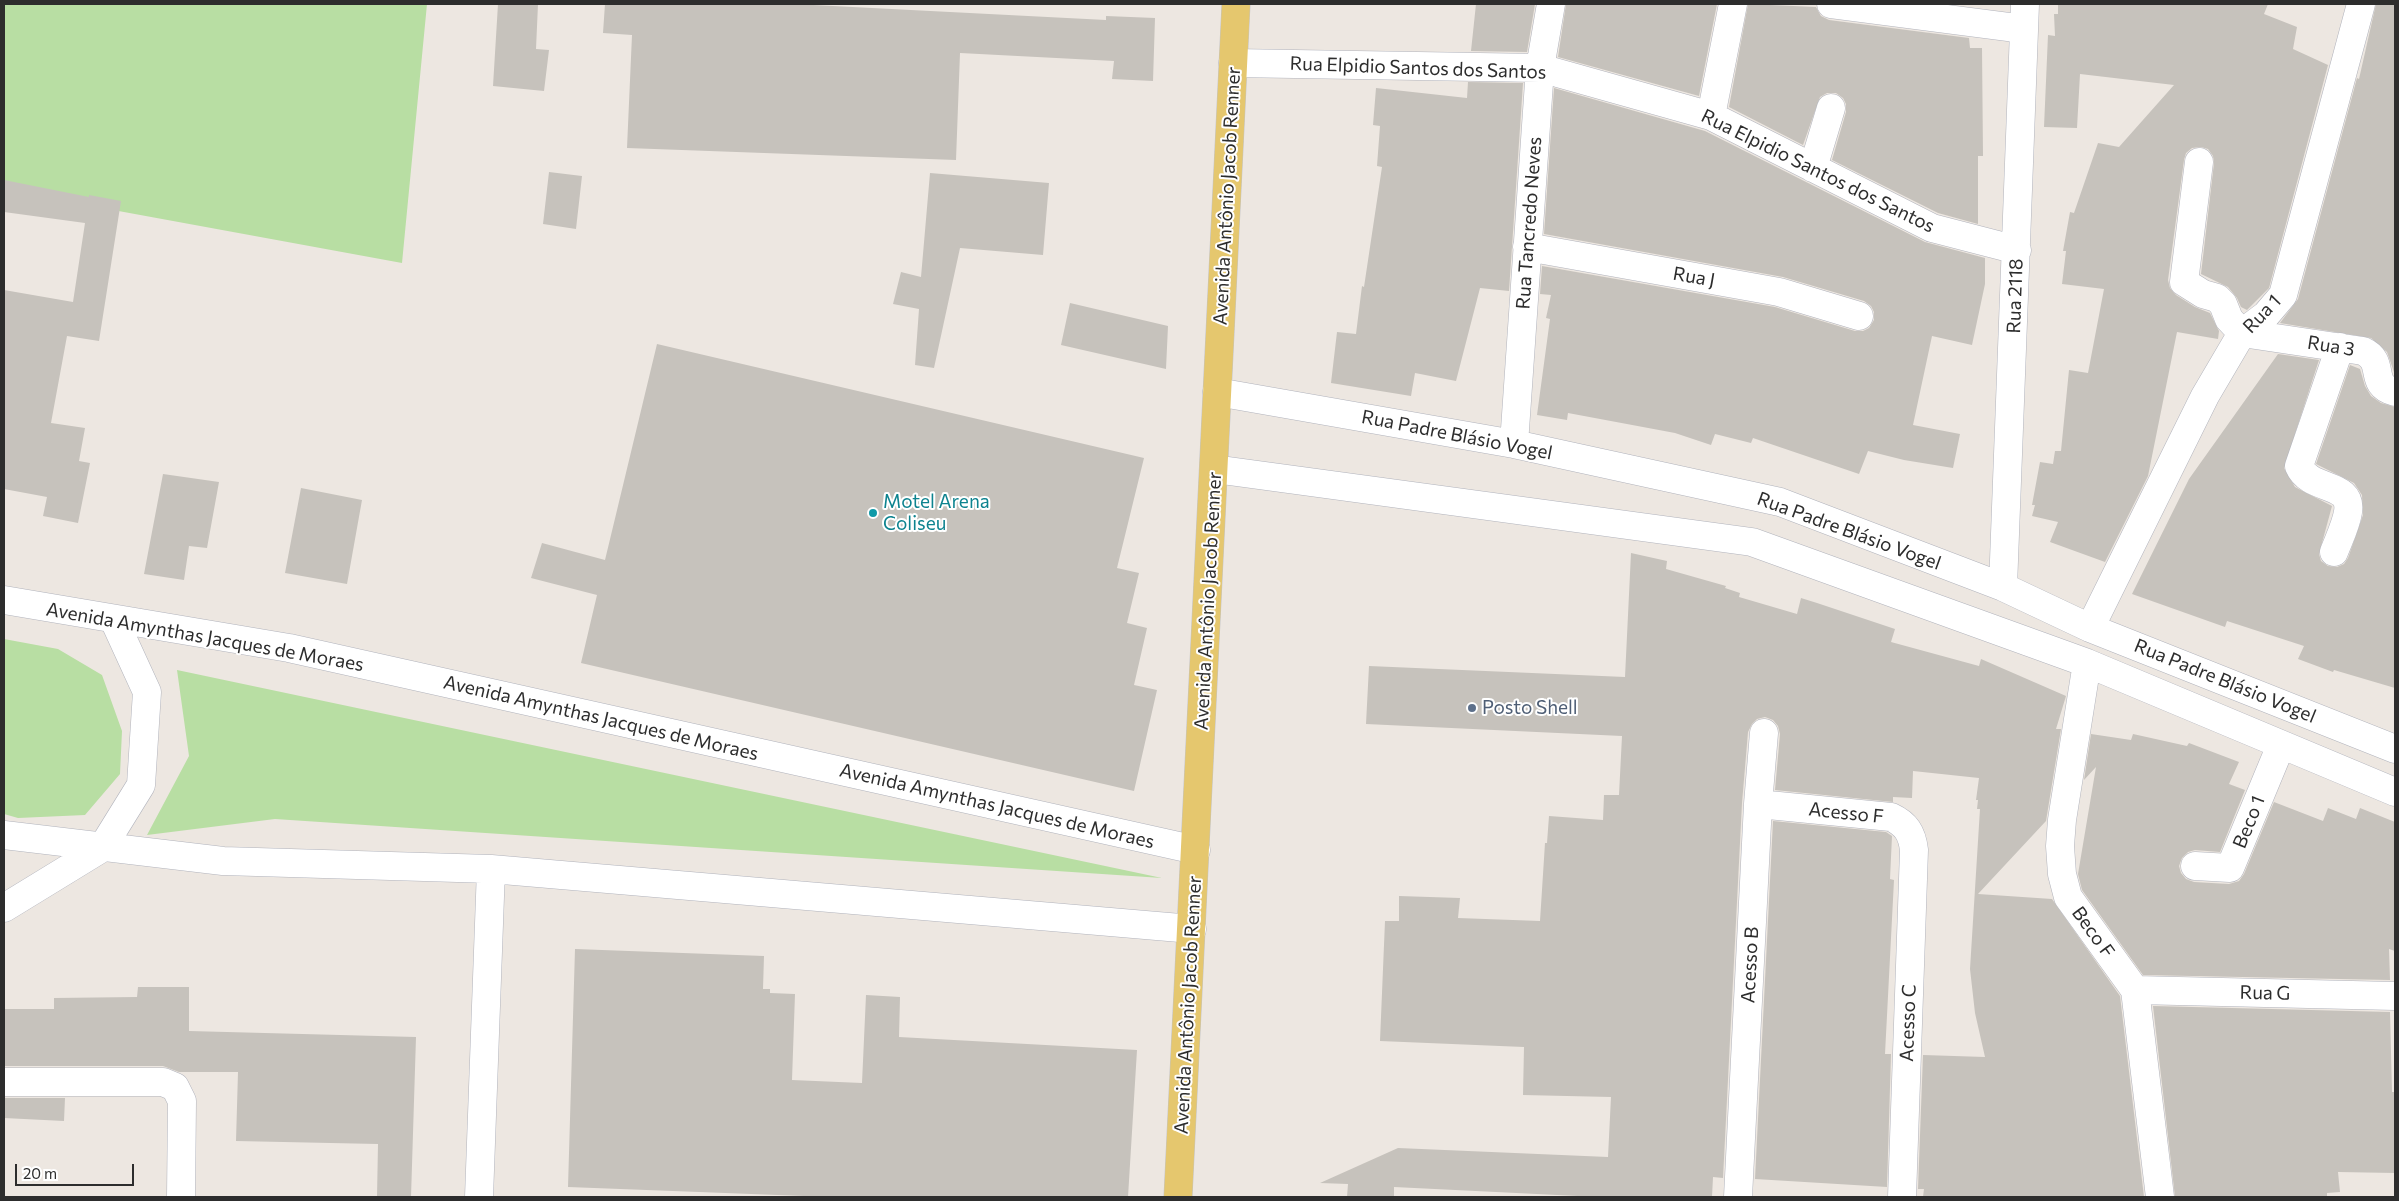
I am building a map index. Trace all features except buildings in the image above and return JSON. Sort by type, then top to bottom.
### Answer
[{"type":"main road","name":"Avenida Antônio Jacob Renner","points":[[1178,1197],[1236,4]]},
{"type":"street","name":"Rua Tancredo Neves","points":[[1514,444],[1540,68],[1550,4]]},
{"type":"street","points":[[1711,116],[1733,4]]},
{"type":"street","name":"Rua 1","points":[[2090,628],[2205,396],[2242,333],[2266,315],[2283,295],[2361,4]]},
{"type":"street","points":[[1845,5],[2024,16]]},
{"type":"street","name":"Rua 2118","points":[[2003,588],[2017,250],[2024,16]]},
{"type":"street","name":"Rua Elpidio Santos dos Santos","points":[[1233,63],[1540,68],[1711,116],[1932,228],[2017,250]]},
{"type":"street","points":[[1813,168],[1831,108]]},
{"type":"street","points":[[2199,162],[2184,282],[2203,294],[2217,298],[2223,304],[2228,319],[2242,333]]},
{"type":"street","name":"Rua J","points":[[1527,247],[1779,292],[1858,316]]},
{"type":"street","name":"Rua 3","points":[[2242,333],[2340,347],[2371,354],[2376,361],[2379,382],[2384,388],[2395,392]]},
{"type":"street","points":[[2334,552],[2348,512],[2348,503],[2344,494],[2337,489],[2303,476],[2299,466],[2340,347]]},
{"type":"street","name":"Rua Padre Blásio Vogel","points":[[1217,392],[1514,444],[1780,502],[2003,588],[2090,628],[2395,749]]},
{"type":"street","name":"Rua Padre Blásio Vogel","points":[[1214,469],[1752,542],[2087,663],[2395,792]]},
{"type":"street","name":"Avenida Amynthas Jacques de Moraes","points":[[4,600],[289,648],[1196,850]]},
{"type":"street","points":[[4,908],[102,848],[141,785],[147,692],[114,620]]},
{"type":"street","name":"Beco F","points":[[2087,663],[2062,820],[2060,846],[2062,874],[2068,897],[2079,915],[2135,990],[2160,1197]]},
{"type":"street","name":"Acesso B","points":[[1738,1197],[1758,804],[1764,733]]},
{"type":"street","name":"Beco 1","points":[[2195,866],[2230,868],[2281,745]]},
{"type":"street","name":"Acesso F","points":[[1758,804],[1891,817],[1908,828],[1914,850]]},
{"type":"street","points":[[4,835],[223,861],[490,869],[1192,929]]},
{"type":"street","name":"Acesso C","points":[[1902,1197],[1914,850]]},
{"type":"street","points":[[479,1197],[490,869]]},
{"type":"street","name":"Rua G","points":[[2135,990],[2395,996]]},
{"type":"street","points":[[4,1082],[163,1082],[175,1087],[182,1101],[181,1197]]},
{"type":"green space","points":[[4,4],[427,4],[402,263],[4,190]]},
{"type":"green space","points":[[4,639],[58,649],[102,675],[122,731],[120,774],[85,815],[18,818],[4,814]]},
{"type":"green space","points":[[177,670],[1162,878],[275,819],[147,835],[189,756]]},
{"type":"place","name":"Motel Arena Coliseu","points":[[873,513]]},
{"type":"place","name":"Posto Shell","points":[[1472,708]]}]
